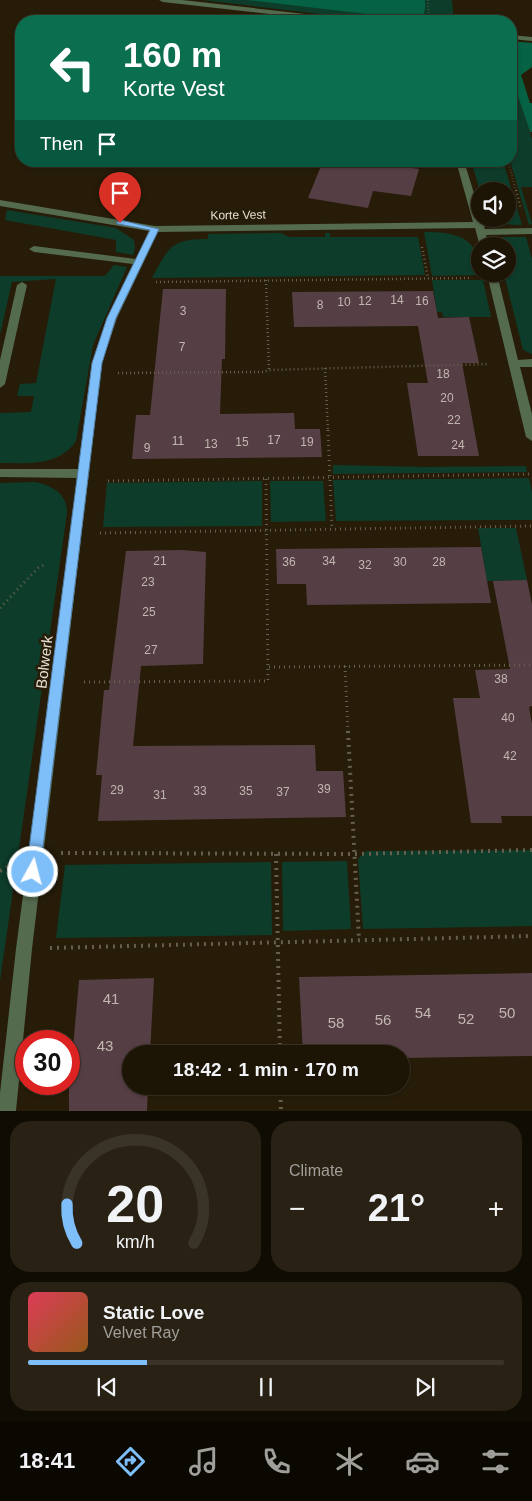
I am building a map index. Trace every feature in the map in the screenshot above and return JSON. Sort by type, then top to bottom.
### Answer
[{"type":"street","points":[[163,0],[297,15]]},
{"type":"street","points":[[517,38],[532,40]]},
{"type":"street","points":[[462,167],[482,237]]},
{"type":"street","name":"Korte Vest","points":[[0,203],[155,229],[418,226],[530,231]]},
{"type":"street","name":"Bolwerk","points":[[7,1111],[24,948],[96,373],[112,318],[155,229]]},
{"type":"street","points":[[34,249],[139,262]]},
{"type":"street","points":[[494,282],[532,437]]},
{"type":"street","points":[[0,384],[22,285]]},
{"type":"street","points":[[515,364],[532,363]]},
{"type":"street","points":[[0,474],[84,478]]},
{"type":"path","points":[[428,0],[429,15]]},
{"type":"path","points":[[510,167],[530,231]]},
{"type":"path","points":[[418,226],[428,278]]},
{"type":"path","points":[[129,282],[471,277]]},
{"type":"path","points":[[266,280],[269,370]]},
{"type":"path","points":[[96,373],[264,372],[269,370],[325,368],[515,364]]},
{"type":"path","points":[[325,368],[332,530]]},
{"type":"path","points":[[84,478],[266,479],[532,474]]},
{"type":"path","points":[[57,682],[268,681],[266,479]]},
{"type":"path","points":[[76,533],[532,526]]},
{"type":"path","points":[[0,608],[38,568],[50,562],[73,562]]},
{"type":"path","points":[[345,666],[359,940]]},
{"type":"path","points":[[269,667],[532,666]]},
{"type":"path","points":[[36,853],[355,854],[532,850]]},
{"type":"path","points":[[276,854],[280,1045]]},
{"type":"path","points":[[24,948],[532,936]]},
{"type":"path","points":[[280,1095],[281,1111]]},
{"type":"green space","points":[[202,0],[452,0],[453,15],[329,15]]},
{"type":"green space","points":[[247,0],[425,0],[423,15],[376,15]]},
{"type":"green space","points":[[517,42],[532,43],[532,67],[521,75],[530,103],[532,103],[532,132],[530,132],[517,94]]},
{"type":"green space","points":[[517,94],[532,139],[532,187],[521,187],[532,224],[529,225],[512,167],[517,167]]},
{"type":"green space","points":[[473,167],[505,167],[509,182],[477,182]]},
{"type":"green space","points":[[516,205],[522,225],[516,225]]},
{"type":"green space","points":[[7,210],[116,228],[134,240],[135,248],[133,255],[116,252],[116,240],[5,220]]},
{"type":"green space","points":[[424,232],[447,233],[467,241],[471,245],[471,275],[432,276]]},
{"type":"green space","points":[[281,233],[289,237],[325,237],[325,233],[330,233],[330,237],[418,237],[425,275],[152,278],[167,252],[179,243],[196,239],[208,239],[208,234]]},
{"type":"green space","points":[[516,237],[526,237],[532,259],[532,354],[523,350],[506,282],[516,282]]},
{"type":"green space","points":[[114,265],[127,267],[93,345],[76,441],[60,455],[42,462],[0,463],[0,413],[31,412],[34,396],[17,396],[20,384],[36,383],[56,279],[12,282],[0,335],[0,276],[105,276]]},
{"type":"green space","points":[[432,280],[471,280],[471,282],[483,282],[491,317],[443,317],[442,312],[437,312]]},
{"type":"green space","points":[[333,465],[422,467],[526,466],[527,472],[333,474]]},
{"type":"green space","points":[[529,478],[532,492],[532,520],[336,521],[333,480]]},
{"type":"green space","points":[[262,481],[262,526],[103,527],[107,483]]},
{"type":"green space","points":[[270,481],[323,481],[326,521],[271,522]]},
{"type":"green space","points":[[35,482],[48,486],[58,492],[65,501],[67,513],[0,981],[0,483]]},
{"type":"green space","points":[[478,528],[516,528],[527,580],[487,581]]},
{"type":"green space","points":[[532,850],[532,926],[363,929],[358,859],[366,851]]},
{"type":"green space","points":[[347,861],[351,929],[283,931],[282,862]]},
{"type":"green space","points":[[271,862],[272,935],[56,938],[65,865]]},
{"type":"building","points":[[321,167],[405,167],[419,169],[411,196],[373,191],[368,208],[308,198]]},
{"type":"building","points":[[163,289],[226,289],[225,359],[222,359],[220,414],[294,413],[295,429],[320,429],[322,457],[132,459],[136,415],[150,415]]},
{"type":"building","points":[[433,291],[438,318],[469,317],[479,363],[462,363],[479,456],[418,456],[407,383],[428,383],[418,326],[294,327],[292,292]]},
{"type":"building","points":[[481,547],[491,603],[307,605],[306,584],[277,584],[276,549]]},
{"type":"building","points":[[182,550],[206,552],[203,664],[141,666],[133,746],[315,745],[316,771],[343,771],[346,817],[98,821],[102,775],[96,775],[104,690],[109,690],[126,551]]},
{"type":"building","points":[[527,580],[532,605],[532,706],[529,707],[532,724],[532,816],[501,816],[502,823],[471,823],[453,698],[480,698],[475,670],[510,669],[493,581]]},
{"type":"building","points":[[532,973],[532,1056],[410,1058],[410,1045],[303,1045],[299,977]]},
{"type":"building","points":[[154,978],[150,1045],[122,1045],[122,1095],[148,1095],[147,1111],[69,1111],[69,1095],[80,1095],[80,1030],[75,1030],[79,980]]},
{"type":"route","points":[[33,872],[84,482],[97,363],[112,318],[155,229],[120,223]]}]
